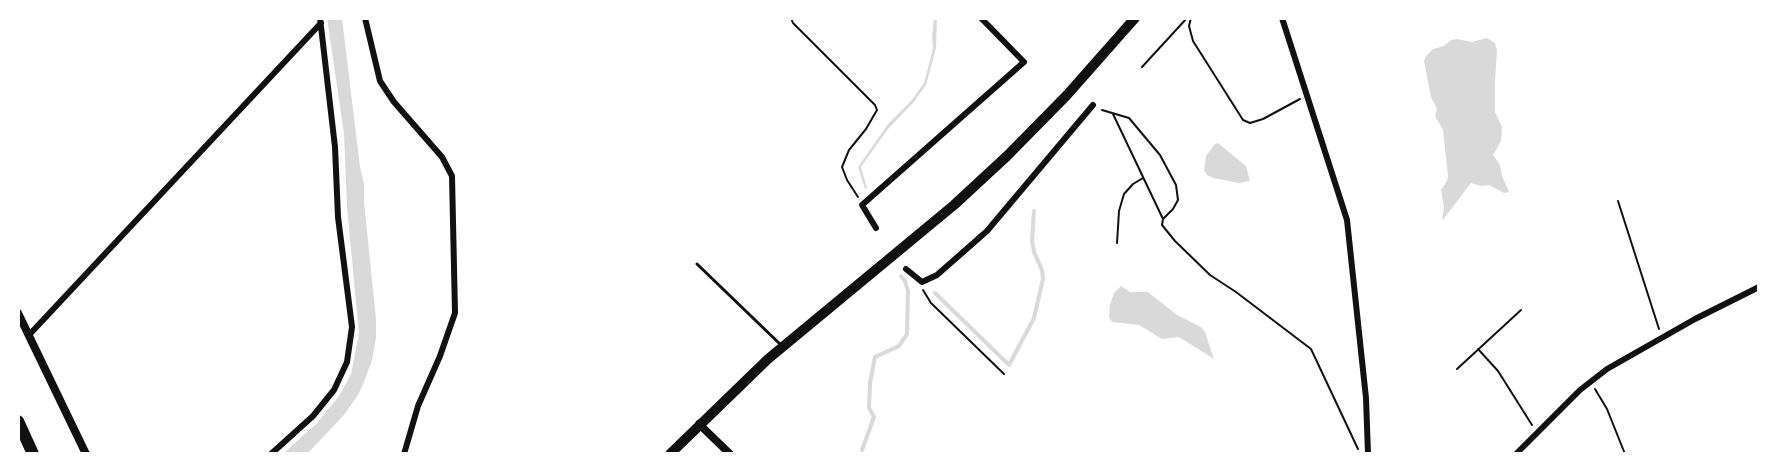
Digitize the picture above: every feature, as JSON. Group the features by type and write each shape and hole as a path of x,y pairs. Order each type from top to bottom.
{"highway":[{"path":"18,421 33,454"}],"main road":[{"path":"670,454 699,424 783,347 954,205 1007,156 1067,95 1136,18"}],"street":[{"path":"365,18 380,81 393,102 442,157 452,176 455,313 440,356 418,406 404,454"},
{"path":"876,228 862,205 1024,62 981,18"},
{"path":"1282,18 1347,220 1366,398 1368,454"},
{"path":"28,335 320,20"},
{"path":"271,454 314,416 334,390 347,362 352,327 338,217 335,147 320,20"},
{"path":"906,269 922,282 937,275 987,231 1093,105"},
{"path":"1516,454 1607,369 1662,337 1759,287"},
{"path":"18,313 86,454"},
{"path":"699,424 730,454"}],"lane":[{"path":"697,264 783,347"}],"path":[{"path":"791,18 793,23 875,105 877,110 866,129 849,150 842,167 862,205"},
{"path":"1190,18 1192,41 1243,120 1250,123 1263,119 1307,96"},
{"path":"1142,67 1190,18"},
{"path":"1093,105 1129,118 1160,155 1176,185 1178,200 1163,219"},
{"path":"1113,114 1163,219 1162,225 1189,256 1210,275 1311,349 1361,454"},
{"path":"1117,243 1119,211 1124,194 1144,177"},
{"path":"1618,201 1662,337"},
{"path":"922,282 923,293 931,303 1004,374"},
{"path":"1457,369 1521,310"},
{"path":"1478,349 1498,371 1538,432"},
{"path":"1590,383 1600,396 1625,454"}],"shaded area":[{"path":"327,18 342,18 364,184 376,338 372,360 364,382 344,415 307,454 283,454 317,423 339,396 351,374 359,334 347,207 344,134"},
{"path":"934,18 937,18 936,48 926,85 913,103 888,129 861,167 867,188 865,189 858,167 888,124 911,101 924,83 933,48"},
{"path":"1487,38 1495,43 1497,51 1495,112 1502,127 1501,141 1493,155 1500,165 1509,192 1504,193 1489,185 1481,186 1471,183 1442,221 1444,207 1441,190 1448,176 1443,130 1435,116 1437,109 1431,97 1424,61 1433,49 1444,46 1451,40 1472,42"},
{"path":"1218,143 1246,166 1250,181 1239,183 1207,175 1204,170 1206,156"},
{"path":"1121,286 1130,292 1148,292 1177,315 1201,327 1205,332 1214,359 1179,337 1162,339 1139,325 1112,322 1109,317 1110,305 1114,293"}],"waterway":[{"path":"935,293 1009,365 1034,318 1043,279 1032,240 1034,211"},
{"path":"862,450 874,417 869,408 870,383 875,357 899,346 907,334 908,291 901,276"}]}
